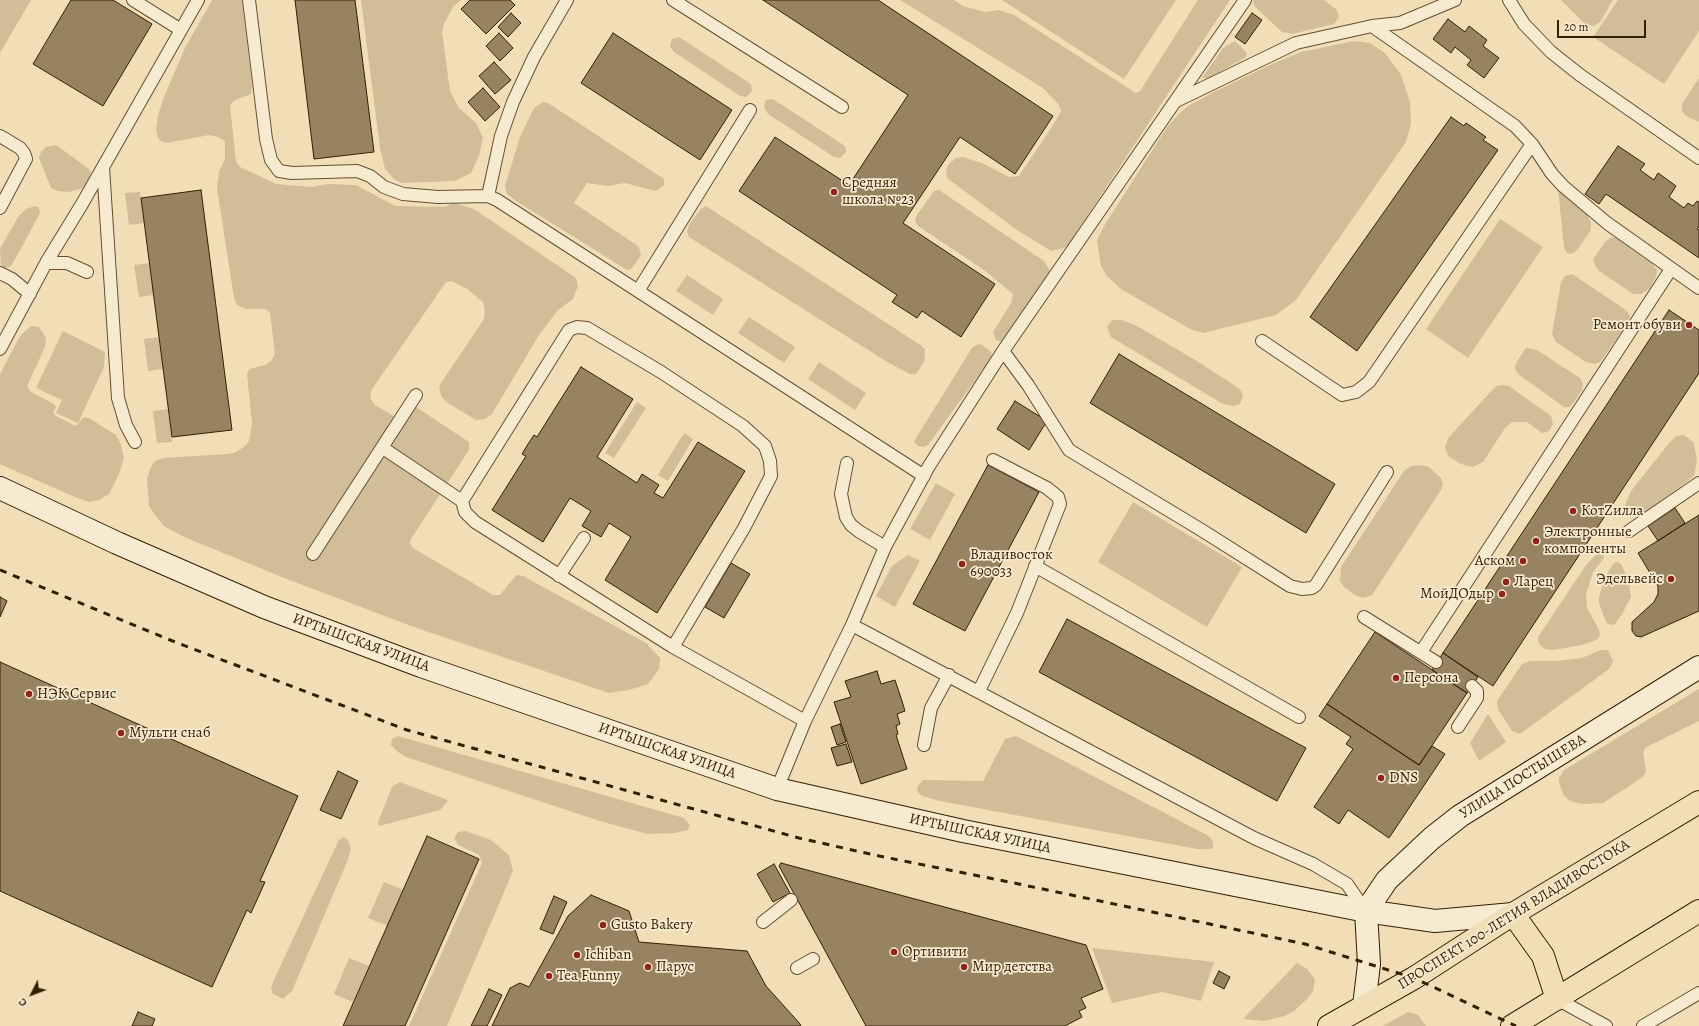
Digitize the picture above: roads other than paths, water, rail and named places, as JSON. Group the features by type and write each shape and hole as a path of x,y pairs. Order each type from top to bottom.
{"highway":[{"name":"ПРОСПЕКТ 100-ЛЕТИЯ ВЛАДИВОСТОКА","path":"1329,1026 1414,978 1513,914 1699,802"},
{"path":"1512,1026 1699,912"},
{"path":"1513,914 1543,956 1557,999"}],"main road":[{"name":"ИРТЫШСКАЯ УЛИЦА","path":"0,488 117,543 264,607 421,666 777,789 963,831 1366,911 1435,921 1513,914"},
{"name":"УЛИЦА ПОСТЫШЕВА","path":"1366,911 1387,880 1432,838 1460,816 1699,667"},
{"path":"1364,1006 1369,964 1366,911"}],"lane":[{"path":"132,0 181,30"},
{"path":"0,349 46,263 103,167 198,0"},
{"path":"249,0 266,139 271,160 279,171 292,173 357,171 370,176 384,187 403,194 438,197 488,196 497,200 924,476"},
{"path":"488,196 501,136 513,102 534,57 567,0"},
{"path":"673,0 842,108"},
{"path":"777,789 805,721 852,625 885,547 924,476 1003,351 1039,302 1245,0"},
{"path":"1174,102 1296,44 1372,26 1400,23 1455,0"},
{"path":"1509,0 1524,24 1551,52 1580,75 1699,158"},
{"path":"1372,26 1514,126 1532,144 1552,174 1563,186 1607,223 1699,288"},
{"path":"638,291 750,110"},
{"path":"0,136 20,148 26,159 0,208"},
{"path":"1262,341 1342,395 1356,392 1369,382 1532,144"},
{"path":"103,167 118,398 126,425 135,442"},
{"path":"46,263 67,263 87,272"},
{"path":"1421,652 1671,269"},
{"path":"0,273 12,279 30,294"},
{"path":"462,502 569,330 577,327 587,328 661,372 744,426 764,446 770,461 771,476 744,528 673,647"},
{"path":"1003,351 1028,385 1069,450 1203,531 1290,586 1302,589 1312,588 1316,585 1387,472"},
{"path":"313,554 416,395"},
{"path":"383,448 462,502 465,512 475,522 673,647 805,721"},
{"path":"979,691 1017,613 1060,504 1058,497 1041,485 993,460"},
{"path":"847,463 841,494 846,517 851,525 860,532 885,547"},
{"path":"1629,531 1699,484"},
{"path":"560,576 584,538"},
{"path":"1035,566 1300,718"},
{"path":"1364,617 1436,662"},
{"path":"852,625 949,675 1254,838 1313,864 1347,884 1366,911"},
{"path":"924,745 932,708 949,675"},
{"path":"1458,727 1477,698 1477,691 1472,686"},
{"path":"763,922 791,900"},
{"path":"797,968 813,960"},
{"path":"1643,1026 1699,993"},
{"path":"1557,999 1606,1026"}],"railway":[{"path":"0,570 175,642 407,730 799,838 879,856 1305,944 1414,978 1516,1026"}],"place":[{"name":"Средняя школа №23","path":"834,192"},
{"name":"Ремонт обуви","path":"1689,325"},
{"name":"КотZилла","path":"1573,511"},
{"name":"Электронные компоненты","path":"1536,541"},
{"name":"Аском","path":"1523,561"},
{"name":"Владивосток 690033","path":"962,564"},
{"name":"Эдельвейс","path":"1671,579"},
{"name":"Ларец","path":"1506,582"},
{"name":"МойДОдыр","path":"1502,594"},
{"name":"Персона","path":"1396,678"},
{"name":"НЭК Сервис","path":"29,694"},
{"name":"Мульти снаб","path":"121,733"},
{"name":"DNS","path":"1381,778"},
{"name":"Gusto Bakery","path":"603,925"},
{"name":"Ортивити","path":"894,952"},
{"name":"Ichiban","path":"577,955"},
{"name":"Парус","path":"648,967"},
{"name":"Мир детства","path":"964,967"},
{"name":"Tea Funny","path":"549,976"}]}
